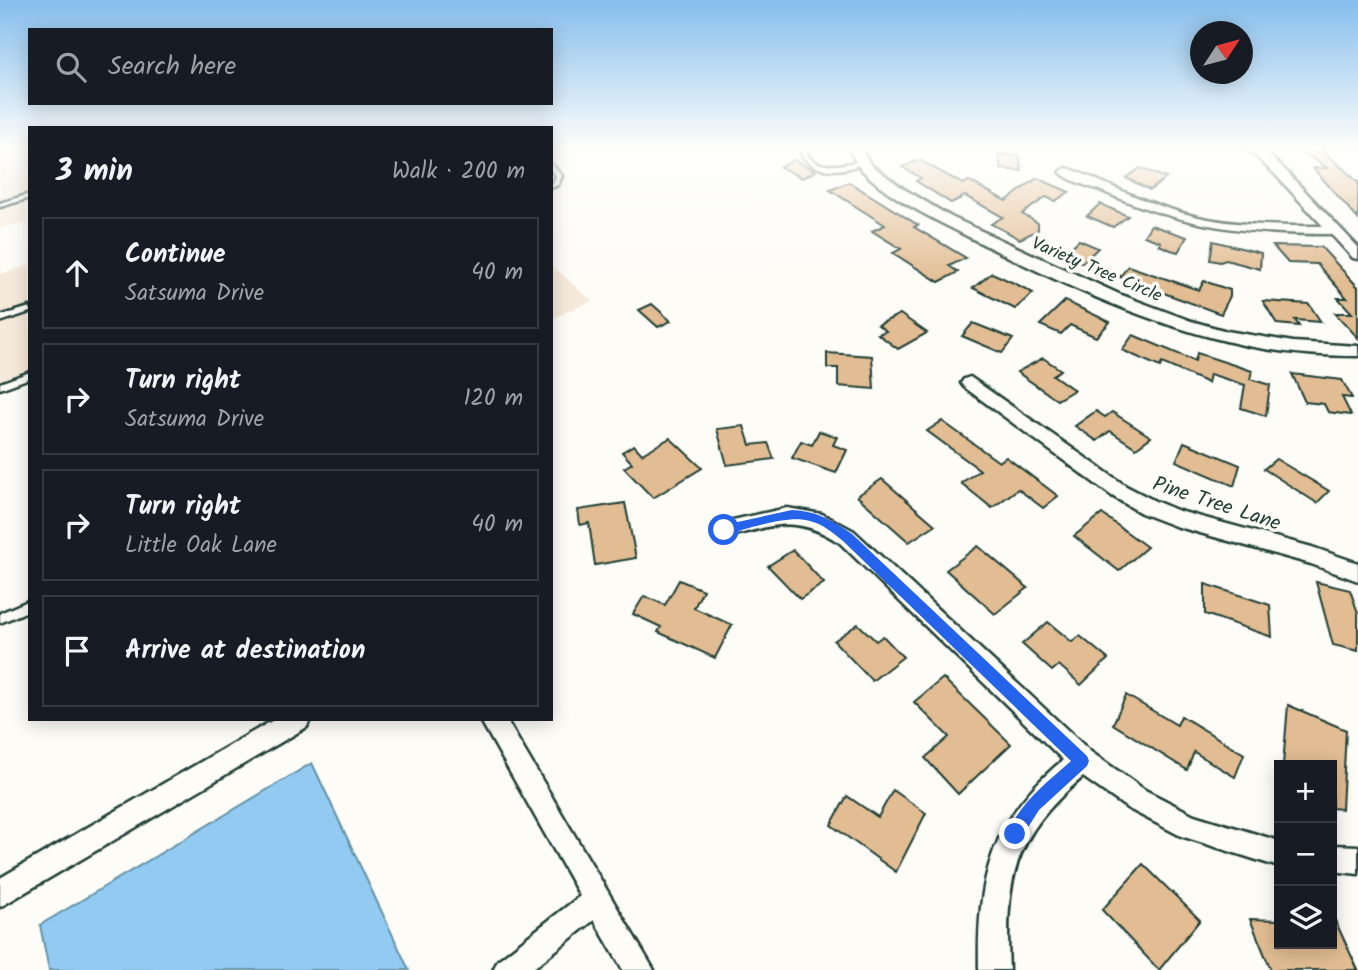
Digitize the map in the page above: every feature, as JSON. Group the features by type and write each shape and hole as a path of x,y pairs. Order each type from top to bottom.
{"street":[{"name":"Variety Tree Circle","path":"901,192 981,238 1148,313 1208,331 1270,345 1358,351"},
{"path":"1117,192 1169,213 1199,221 1265,230 1334,230"},
{"path":"1299,192 1358,255"},
{"name":"Pine Tree Lane","path":"970,383 1119,491 1148,507 1175,518 1312,556 1358,572"},
{"path":"724,530 792,515 810,516 828,524 847,537 1082,761 1136,799 1190,827 1274,852"},
{"path":"0,892 295,721"},
{"path":"493,721 639,970"},
{"path":"994,970 992,926 1001,873 1015,834 1034,804 1082,761"},
{"path":"1337,858 1358,860"},
{"path":"508,970 597,900"}],"lane":[{"path":"0,205 28,198"},
{"path":"0,319 28,310"},
{"path":"0,386 28,376"},
{"path":"0,618 28,606"}],"shaded area":[{"path":"0,192 28,192 28,204 24,205 27,221 0,229"},
{"path":"28,266 28,371 0,381 0,274"},
{"path":"553,267 592,301 553,318"}],"water":[{"path":"312,763 409,970 49,970 40,925"}],"building":[{"path":"834,192 865,192 918,225 914,227 966,258 949,266 958,272 939,282 893,253 901,249 872,231 885,225"},
{"path":"934,192 990,192 1006,201 1018,192 1069,192 1055,201 1046,197 1022,214 1038,223 1038,230 1020,239 991,224 1003,217 965,196 951,203"},
{"path":"1334,192 1358,192 1358,219"},
{"path":"1100,204 1128,216 1113,227 1087,216"},
{"path":"1151,225 1187,237 1178,252 1144,236"},
{"path":"1079,240 1098,248 1082,263 1063,255"},
{"path":"1213,241 1261,253 1260,269 1226,260 1210,260"},
{"path":"1273,246 1321,247 1358,287 1358,338 1335,313 1352,313 1338,298 1347,298 1317,264 1288,263"},
{"path":"1128,266 1199,290 1204,281 1230,290 1230,296 1221,314 1120,277"},
{"path":"992,273 1033,293 1015,309 973,288"},
{"path":"1065,301 1110,322 1096,337 1070,325 1061,334 1040,325"},
{"path":"1263,301 1309,304 1321,322 1295,320 1299,326 1277,324"},
{"path":"652,304 671,321 658,327 639,310"},
{"path":"900,314 927,333 898,349 878,334 886,331 878,325"},
{"path":"973,323 1013,339 1002,353 962,336"},
{"path":"1133,335 1195,361 1197,353 1252,371 1250,379 1270,385 1266,416 1241,408 1245,385 1210,374 1208,383 1162,363 1160,367 1122,350"},
{"path":"827,353 872,356 874,389 838,386 838,368 827,368"},
{"path":"1043,358 1061,370 1053,375 1074,390 1057,400 1017,372"},
{"path":"1292,374 1342,380 1352,398 1342,397 1351,415 1328,412 1324,404 1305,402"},
{"path":"1096,411 1105,417 1112,412 1151,437 1136,448 1110,431 1097,441 1075,426"},
{"path":"942,421 999,462 1006,457 1058,496 1043,508 1018,489 992,508 961,483 980,470 927,431"},
{"path":"744,426 750,445 768,443 774,459 727,465 717,429"},
{"path":"819,431 837,437 833,445 847,450 836,473 792,458 801,441 812,445"},
{"path":"670,438 702,468 653,498 624,468 632,463 622,452 634,445 642,454"},
{"path":"1184,442 1240,465 1234,486 1176,461"},
{"path":"1276,459 1329,491 1317,503 1264,469"},
{"path":"882,479 935,525 909,542 857,496"},
{"path":"625,503 636,558 595,565 589,523 580,525 578,510"},
{"path":"1102,514 1147,547 1119,571 1074,536"},
{"path":"978,546 1028,588 995,614 946,570"},
{"path":"793,550 824,583 800,599 768,566"},
{"path":"679,580 703,590 694,608 732,625 715,658 658,632 661,627 633,614 644,596 665,605"},
{"path":"1316,582 1350,590 1358,613 1358,651 1333,645"},
{"path":"1205,584 1270,605 1272,637 1205,614"},
{"path":"1048,622 1072,642 1080,636 1108,659 1081,685 1059,665 1052,671 1022,644"},
{"path":"858,624 876,641 883,636 903,657 872,681 834,641"},
{"path":"943,678 1011,744 958,794 925,758 949,737 914,702"},
{"path":"1126,695 1177,725 1181,716 1244,754 1235,777 1194,752 1187,770 1113,724"},
{"path":"1288,705 1346,730 1342,809 1337,808 1337,760 1283,760"},
{"path":"893,790 926,813 896,872 831,825 847,796 878,817"},
{"path":"1143,864 1200,920 1159,970 1102,910"},
{"path":"1250,919 1274,920 1274,949 1337,949 1337,925 1358,970 1271,970"}],"route":[{"path":"724,530 792,515 810,516 828,524 847,537 1082,761 1034,804 1015,834"}]}
